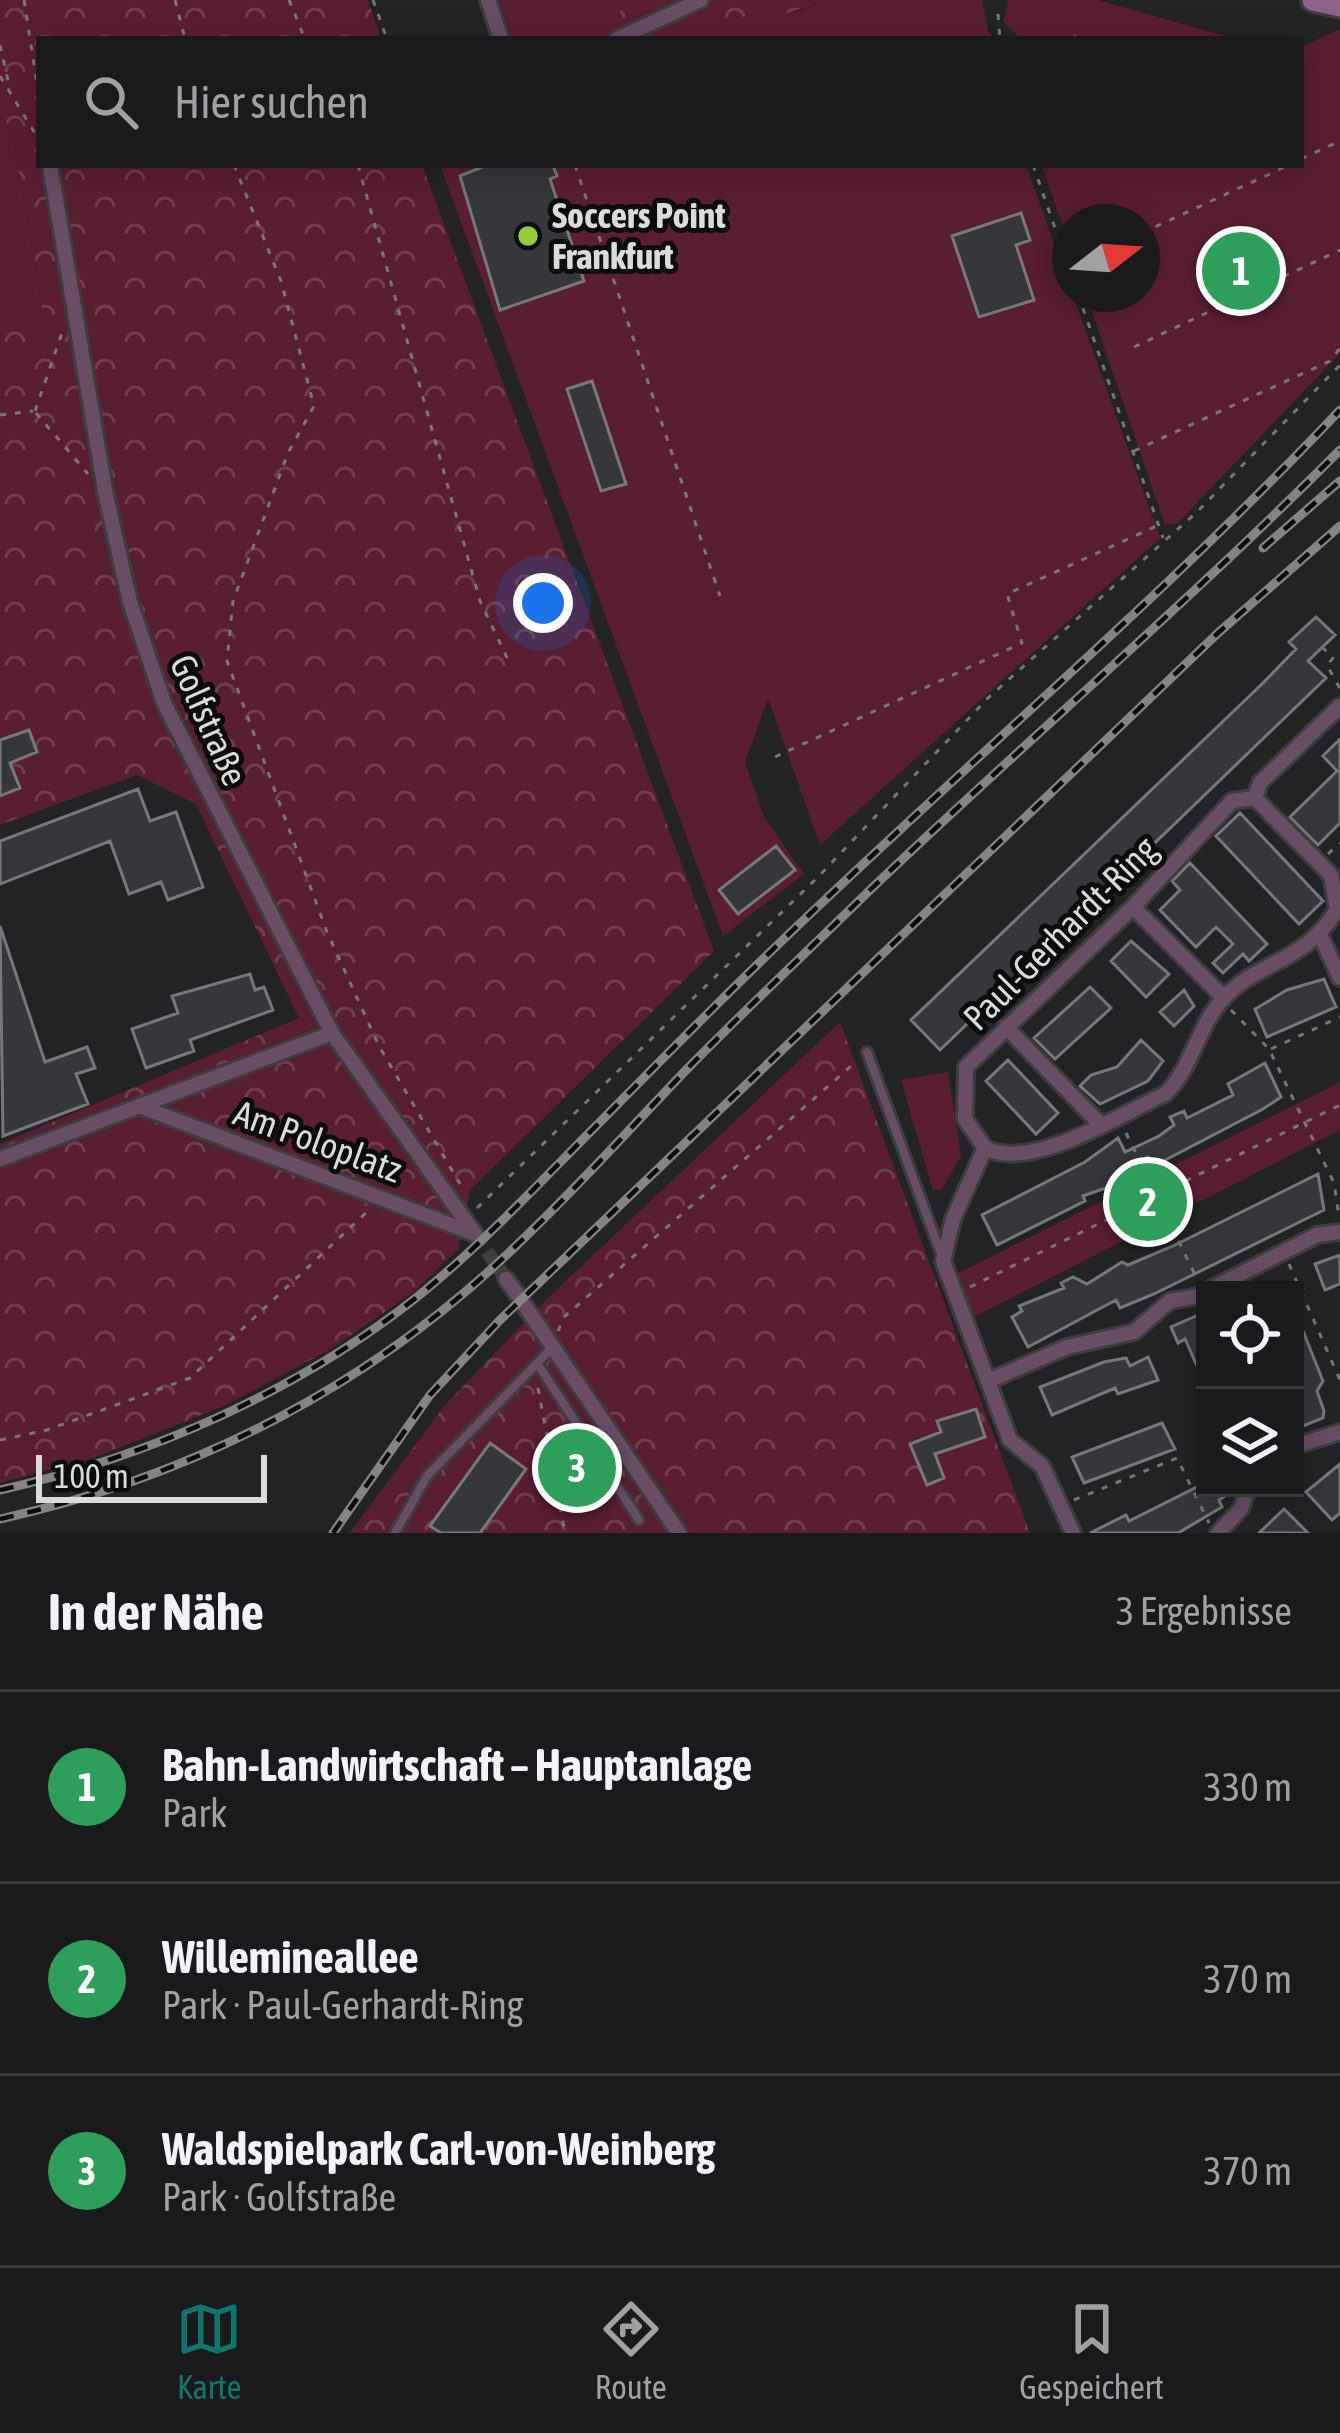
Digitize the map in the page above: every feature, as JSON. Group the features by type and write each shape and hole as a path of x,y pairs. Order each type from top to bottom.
{"main road":[{"path":"1313,0 1340,6"}],"street":[{"path":"488,0 500,36"},
{"path":"623,36 701,0"},
{"name":"Golfstraße","path":"50,168 106,496 130,602 164,703 332,1034 466,1212 475,1234"},
{"name":"Paul-Gerhardt-Ring","path":"986,1148 965,1119 966,1067 1133,907 1232,801 1255,798 1260,783 1340,706"},
{"path":"1073,1533 1042,1466 1010,1440 944,1261 953,1219 986,1148 1014,1154 1042,1151 1165,1094 1180,1079 1224,998 1321,937 1339,910 1330,875 1255,798"},
{"path":"1133,907 1224,998"},
{"path":"1321,937 1340,978"},
{"path":"1006,1027 1100,1124"},
{"name":"Am Poloplatz","path":"0,1159 332,1034"},
{"name":"Am Poloplatz","path":"139,1106 475,1234"},
{"path":"1228,1281 1284,1251 1340,1229"},
{"path":"506,1279 679,1533"},
{"path":"988,1381 1067,1347 1134,1332 1170,1301 1196,1295"},
{"path":"1304,1443 1340,1432"},
{"path":"1216,1533 1245,1497"}],"lane":[{"path":"867,1052 944,1261"},
{"path":"395,1533 428,1476 552,1348"},
{"path":"537,1363 639,1520"}],"path":[{"path":"23,0 36,79"},
{"path":"175,0 184,36"},
{"path":"290,0 304,36"},
{"path":"373,0 387,36"},
{"path":"998,14 1000,36"},
{"path":"1077,36 1084,32"},
{"path":"0,45 10,90"},
{"path":"0,76 36,135"},
{"path":"1304,158 1340,141"},
{"path":"236,168 281,281 314,406 288,452 233,601 226,661 327,932 379,1046 460,1182 466,1212"},
{"path":"359,168 480,601 511,666"},
{"path":"576,168 720,596"},
{"path":"1034,168 1052,219"},
{"path":"1160,225 1283,168"},
{"path":"1134,347 1340,250"},
{"path":"35,411 73,303"},
{"path":"1084,312 1164,540"},
{"path":"1134,451 1330,361 1340,348"},
{"path":"466,1212 818,878 989,697 1164,540 1340,365"},
{"path":"0,415 35,411"},
{"path":"35,411 106,496"},
{"path":"775,757 1022,643 1006,594 1159,525"},
{"path":"1322,647 1333,658 1328,665 1340,689"},
{"path":"1224,998 1269,1049 1334,1183 1340,1229"},
{"path":"1269,1049 1340,1016"},
{"path":"552,1348 564,1317 867,1052"},
{"path":"956,1294 1158,1199 1340,1105"},
{"path":"1117,1115 1200,1281"},
{"path":"0,1440 47,1430 190,1378 376,1208"},
{"path":"1284,1251 1340,1380"},
{"path":"537,1363 565,1533"},
{"path":"1062,1505 1178,1458 1216,1533"}],"green space":[{"path":"0,0 368,0 380,36 36,36 36,168 423,168 714,951 470,1190 458,1249 415,1291 331,1349 224,1406 96,1457 0,1483 0,1144 299,1018 196,804 137,775 0,825 0,332 43,316 12,131 0,114"},
{"path":"499,0 789,0 795,12 829,0 982,0 992,36 511,36"},
{"path":"642,0 680,0 643,21 649,36 594,36 593,25"},
{"path":"730,0 829,0 765,20 755,13 684,36 651,36"},
{"path":"1009,0 1097,0 1225,36 1018,36 1003,21"},
{"path":"1340,29 1340,353 1177,524 1165,525 1092,312 1160,312 1160,204 1055,204 1043,168 1304,168 1304,46"},
{"path":"0,114 12,131 43,317 0,332"},
{"path":"441,168 1027,168 1052,237 1052,312 1079,312 1160,538 820,845 768,698 745,762 764,817 804,874 723,936"},
{"path":"840,1022 1030,1533 350,1533 444,1406 549,1297"},
{"path":"948,1072 961,1156 942,1189 933,1191 901,1080"},
{"path":"1340,1082 1340,1130 970,1319 954,1275"}],"building":[{"path":"480,168 554,168 557,176 550,179 584,281 500,310 460,176"},
{"path":"1021,213 1030,240 1016,245 1034,300 979,317 952,236"},
{"path":"592,381 626,484 601,491 567,389"},
{"path":"1316,617 1335,635 1308,661 1326,678 940,1050 911,1020 1262,684 1296,649 1289,642"},
{"path":"29,730 37,752 10,763 20,788 0,796 0,740"},
{"path":"1340,739 1340,823 1318,845 1290,817 1337,771 1323,756"},
{"path":"138,789 150,821 176,812 203,887 168,900 161,882 129,894 110,841 0,884 0,841"},
{"path":"1240,813 1323,901 1299,924 1216,836"},
{"path":"776,846 795,870 738,914 719,890"},
{"path":"1190,863 1267,944 1249,961 1243,954 1223,973 1213,963 1233,944 1216,927 1196,947 1160,910 1180,890 1172,881"},
{"path":"0,926 45,1062 87,1047 95,1068 76,1074 88,1104 3,1136"},
{"path":"1131,941 1169,974 1146,997 1111,961"},
{"path":"250,974 255,990 264,987 273,1010 190,1040 194,1051 146,1068 132,1029 178,1013 172,996"},
{"path":"1324,979 1336,1007 1267,1037 1255,1009 1287,990"},
{"path":"1090,987 1111,1008 1055,1059 1034,1038"},
{"path":"1184,990 1194,1006 1174,1026 1160,1012"},
{"path":"1141,1040 1163,1061 1148,1081 1100,1104 1080,1086 1091,1075 1117,1067"},
{"path":"1008,1060 1058,1113 1036,1134 986,1081"},
{"path":"1265,1063 1281,1097 1152,1167 1148,1157 1118,1171 1123,1182 1083,1196 1085,1201 997,1245 982,1215 1085,1162 1118,1138 1125,1152 1159,1136 1174,1125 1170,1117 1184,1111 1187,1118 1233,1095 1228,1084"},
{"path":"1318,1174 1324,1210 1154,1294 1120,1308 1116,1300 1028,1347 1012,1317 1022,1311 1019,1306 1064,1288 1061,1283 1073,1277 1087,1284 1122,1262 1128,1265 1173,1246"},
{"path":"1340,1255 1340,1284 1325,1290 1315,1264"},
{"path":"1196,1316 1196,1364 1185,1339 1178,1343 1171,1327"},
{"path":"1304,1334 1323,1381 1317,1391 1323,1418 1304,1426"},
{"path":"1148,1357 1158,1380 1118,1394 1115,1388 1052,1415 1040,1387 1104,1362 1126,1358 1130,1366"},
{"path":"976,1409 985,1437 935,1454 944,1478 927,1485 910,1444 941,1432 937,1421"},
{"path":"1162,1423 1175,1449 1084,1483 1072,1457"},
{"path":"490,1443 526,1469 480,1533 441,1533 430,1526"},
{"path":"1340,1464 1340,1513 1332,1520 1306,1492"},
{"path":"1196,1488 1196,1497 1224,1497 1219,1500 1222,1507 1178,1533 1090,1533 1126,1515 1129,1521"},
{"path":"1284,1509 1308,1533 1259,1533"}],"tunnel":[{"path":"475,1234 506,1279"}],"railway":[{"path":"0,1490 111,1459 219,1417 322,1363 417,1297 511,1212 798,925 1216,536 1340,410"},
{"path":"0,1519 73,1501 213,1450 344,1380 464,1293 542,1221 690,1066 871,889 1340,450"},
{"path":"1263,548 1340,481"},
{"path":"333,1533 430,1395 500,1320 1218,633 1340,526"}],"place":[{"name":"Soccers Point Frankfurt","path":"528,236"},
{"name":"Bahn-Landwirtschaft – Hauptanlage","path":"1241,271"},
{"name":"Willemineallee","path":"1148,1202"},
{"name":"Waldspielpark Carl-von-Weinberg","path":"577,1468"}]}
